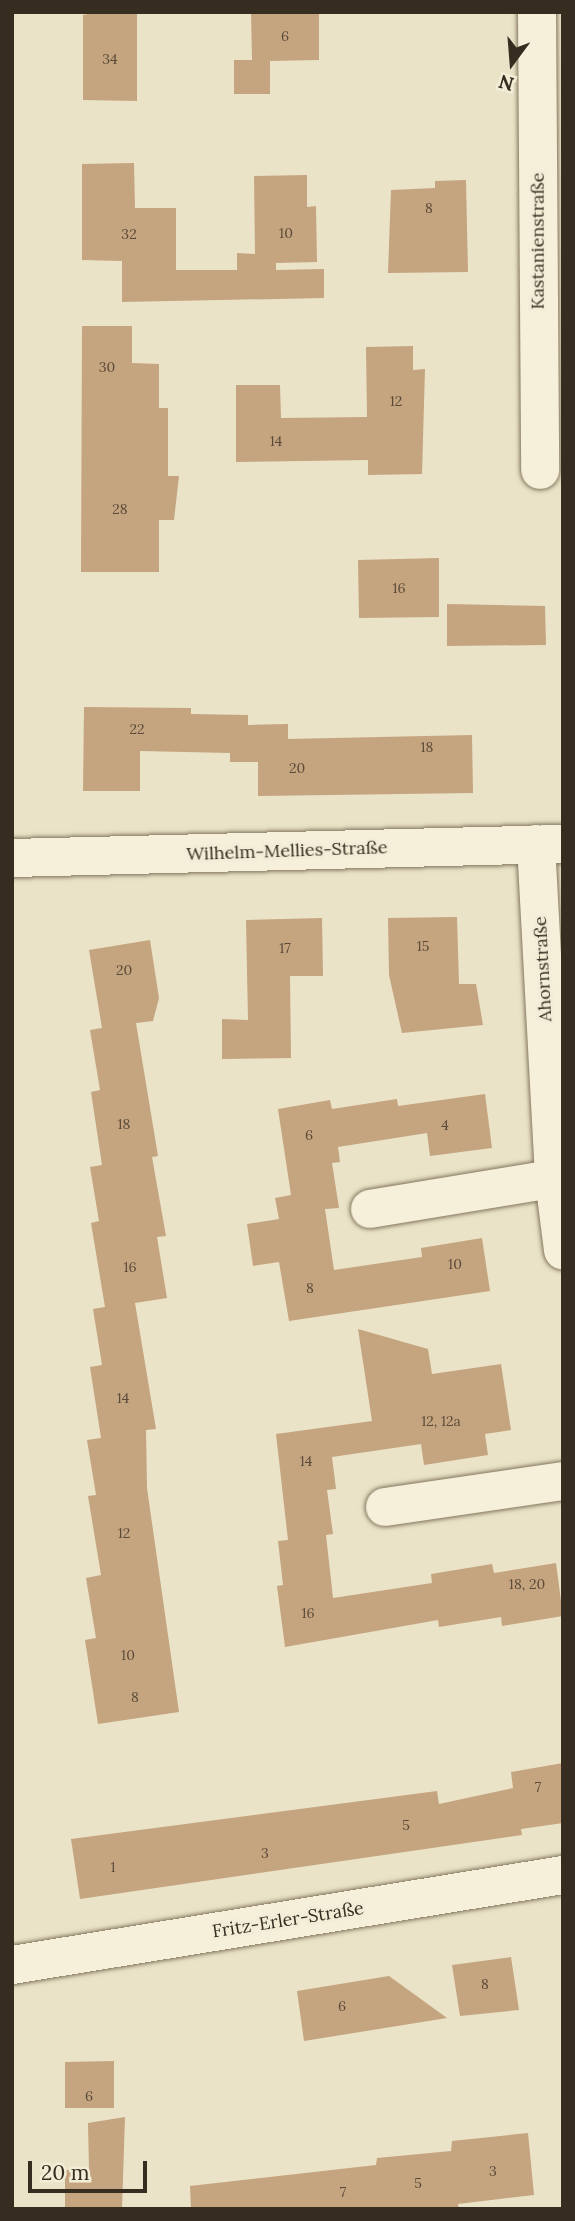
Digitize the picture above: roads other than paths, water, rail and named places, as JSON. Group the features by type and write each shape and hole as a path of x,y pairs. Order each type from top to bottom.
{"street":[{"name":"Kastanienstraße","path":"537,12 540,470"},
{"name":"Wilhelm-Mellies-Straße","path":"12,858 549,844"},
{"name":"Ahornstraße","path":"549,844 558,1178 563,1250"},
{"path":"370,1209 558,1178"},
{"path":"385,1507 563,1481"},
{"name":"Fritz-Erler-Straße","path":"12,1965 563,1875"}]}
